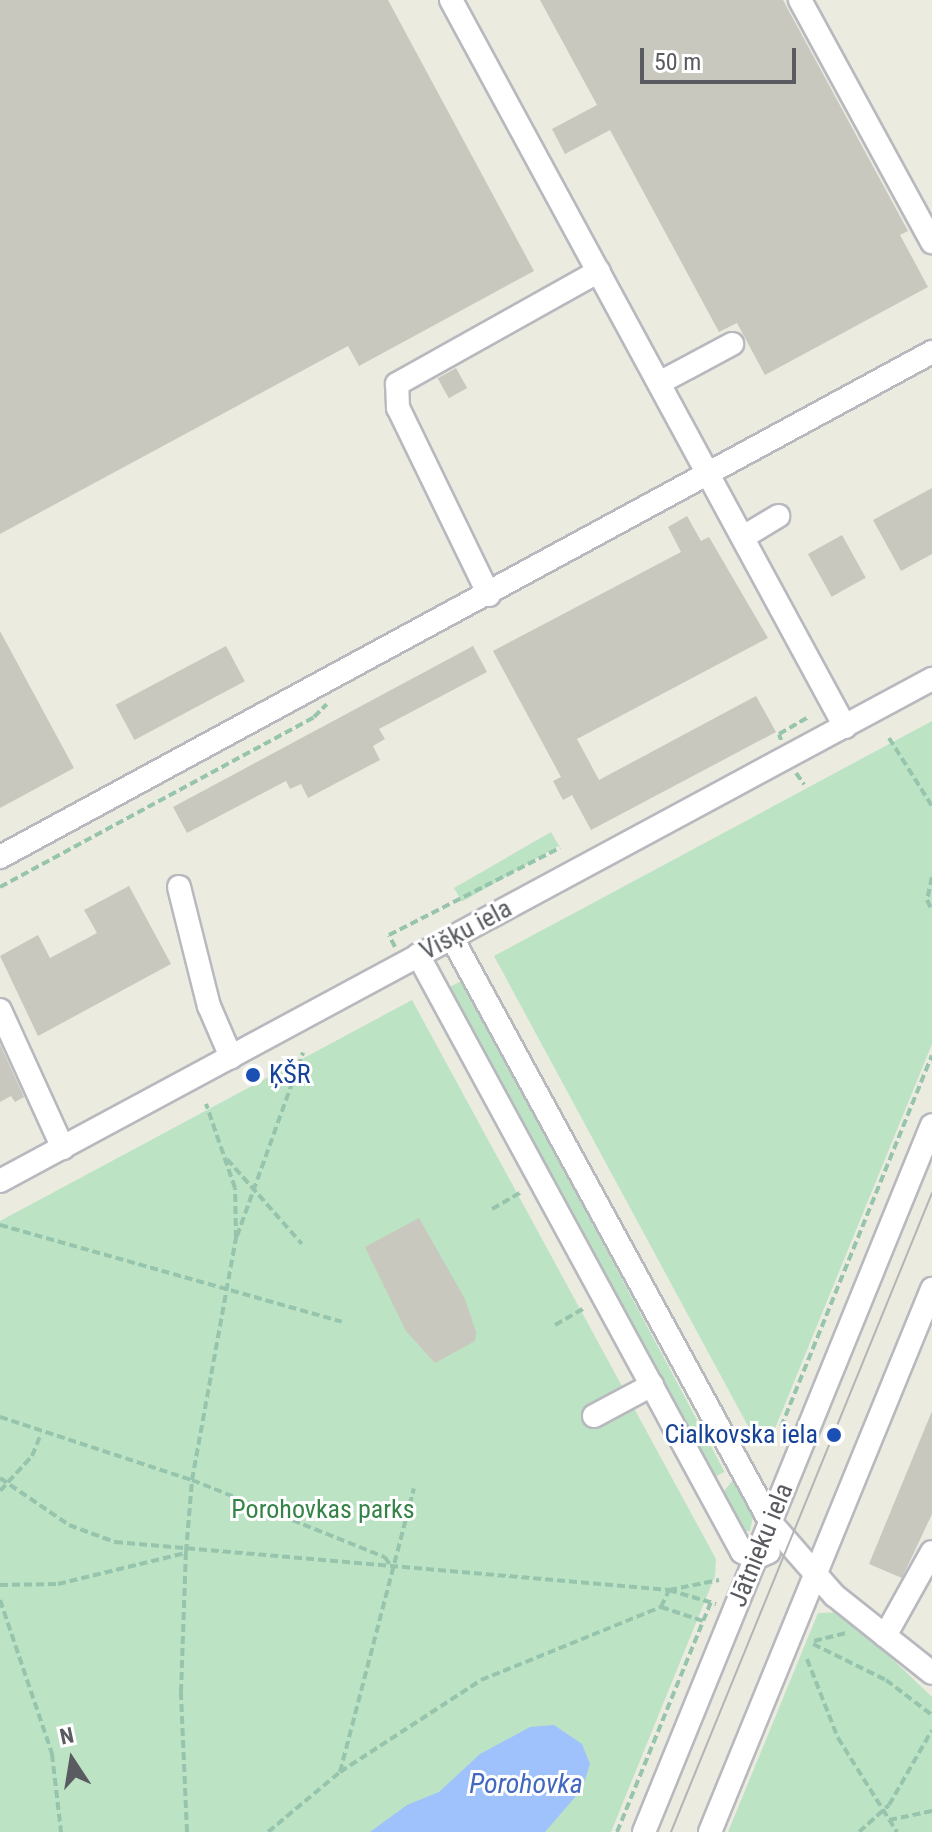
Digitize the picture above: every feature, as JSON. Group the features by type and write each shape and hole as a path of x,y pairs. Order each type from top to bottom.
{"street":[{"path":"451,0 745,536 845,727"},
{"path":"800,0 928,227"},
{"path":"489,595 398,408 397,384 599,271"},
{"path":"659,383 732,344"},
{"path":"0,857 710,476 932,352"},
{"path":"745,536 778,516"},
{"name":"Višķu iela","path":"0,1181 932,679"},
{"path":"179,887 209,1006 231,1057"},
{"path":"452,938 771,1523 816,1575 932,1673"},
{"path":"418,955 742,1552 755,1558 788,1545"},
{"path":"0,1010 63,1148"},
{"name":"Jātnieku iela","path":"644,1832 932,1125"},
{"path":"710,1832 928,1312 932,1289"},
{"path":"594,1416 652,1385"},
{"path":"885,1636 932,1553"}],"path":[{"path":"889,738 932,806"},
{"path":"0,887 264,745"},
{"path":"389,935 560,848"},
{"path":"932,877 927,900 932,910"},
{"path":"236,1238 303,1053"},
{"path":"781,1427 932,1055"},
{"path":"187,1832 181,1682 186,1552 192,1480 230,1289 236,1238 235,1188 206,1104"},
{"path":"226,1157 302,1244"},
{"path":"492,1209 521,1192"},
{"path":"0,1225 342,1322"},
{"path":"555,1325 584,1308"},
{"path":"0,1417 41,1434 192,1480 385,1557 392,1568"},
{"path":"0,1491 32,1456 41,1434"},
{"path":"0,1478 69,1525 152,1548 669,1590 711,1602 617,1832"},
{"path":"340,1772 414,1488"},
{"path":"0,1585 58,1584 186,1552"},
{"path":"669,1590 719,1580"},
{"path":"661,1607 669,1590"},
{"path":"0,1600 52,1754 61,1832"},
{"path":"268,1832 340,1772 481,1680 661,1607 703,1621"},
{"path":"860,1629 814,1643 886,1680 932,1715"},
{"path":"807,1659 838,1738 897,1832"},
{"path":"859,1832 884,1812 932,1730"},
{"path":"889,1820 932,1811"}],"green space":[{"path":"932,721 932,1044 776,1426 771,1436 755,1439 494,956"},
{"path":"551,832 559,846 462,902 454,888"},
{"path":"463,980 724,1472 709,1480 447,988"},
{"name":"Porohovkas parks","path":"412,1000 716,1559 715,1576 611,1832 0,1832 0,1221"},
{"path":"733,1480 753,1517 750,1531 742,1531 720,1496"},
{"path":"843,1612 932,1697 932,1832 728,1832 818,1613"}],"water":[{"name":"Porohovka","path":"554,1725 582,1744 590,1764 582,1789 545,1832 370,1832 407,1805 439,1792 480,1754 530,1727"}],"building":[{"path":"0,0 388,0 534,271 359,366 348,346 0,534"},
{"path":"540,0 783,0 908,231 900,235 928,287 765,375 737,323 719,332 610,130 565,154 552,129 597,105"},
{"path":"456,368 467,388 449,398 438,378"},
{"path":"932,488 932,554 901,571 873,520"},
{"path":"687,516 701,541 709,537 768,638 577,739 599,780 756,696 776,732 591,830 572,795 563,800 553,781 561,777 493,651 681,552 668,527"},
{"path":"842,535 866,578 832,597 808,554"},
{"path":"0,631 74,768 0,808"},
{"path":"226,646 245,681 134,740 116,705"},
{"path":"473,646 487,672 379,729 385,739 373,746 380,760 308,798 301,784 290,789 286,781 187,833 173,807"},
{"path":"129,886 171,964 38,1036 0,956 38,935 50,958 97,933 84,910"},
{"path":"0,1044 24,1097 15,1102 11,1096 0,1102"},
{"path":"419,1218 465,1299 476,1332 475,1341 435,1363 406,1331 365,1247"},
{"path":"932,1411 932,1514 902,1578 869,1564"}],"tram line":[{"path":"671,1832 932,1193"}],"place":[{"name":"ĶŠR","path":"253,1075"},
{"name":"Cialkovska iela","path":"834,1435"}]}
